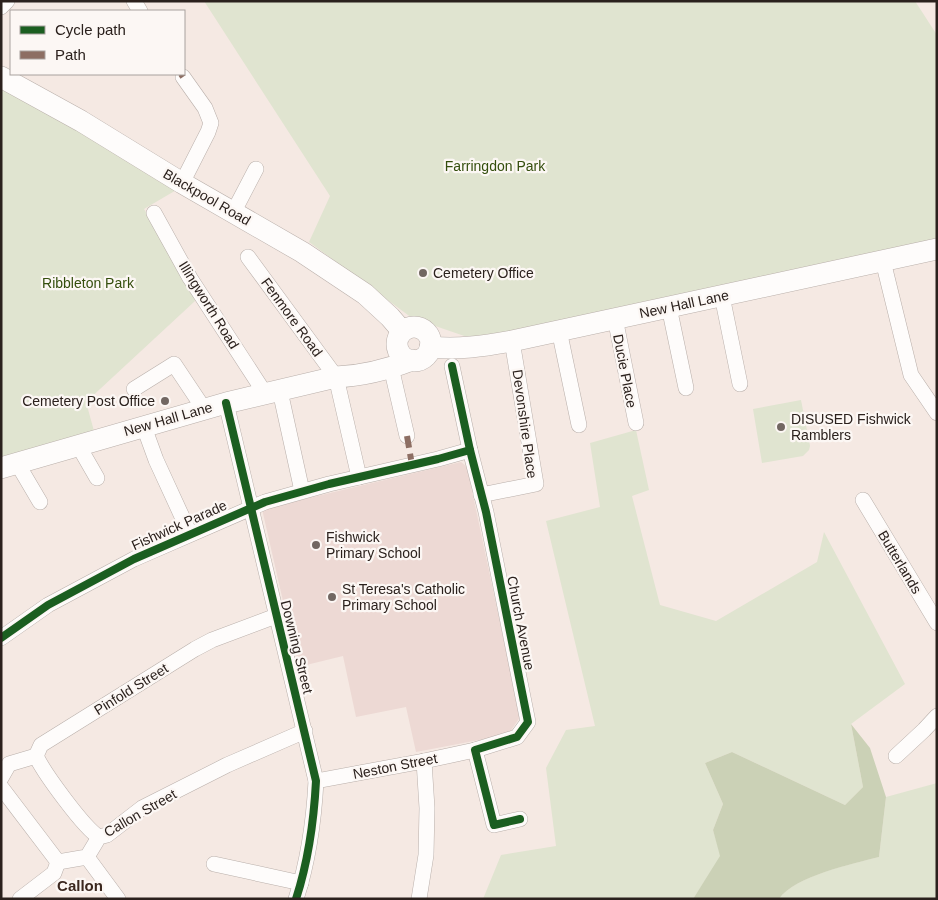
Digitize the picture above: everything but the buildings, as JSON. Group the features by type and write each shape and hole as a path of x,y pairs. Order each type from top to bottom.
{"highway":[{"name":"Blackpool Road","path":"1,77 80,120 182,184 302,252 364,294 390,317 400,351"},
{"name":"New Hall Lane","path":"9,466 226,403 336,377 400,351 424,357 430,346 448,348 476,347 512,341 937,250"},
{"path":"400,351 413,327 422,329 429,336 430,346"}],"street":[{"path":"1,7 7,1"},
{"path":"182,184 211,124 205,108 183,77"},
{"path":"233,213 256,169"},
{"name":"Illingworth Road","path":"154,213 190,278 273,393"},
{"name":"Fenmore Road","path":"248,257 336,377"},
{"path":"883,261 911,375 937,413"},
{"path":"722,296 740,384"},
{"path":"669,307 686,388"},
{"name":"Ducie Place","path":"615,318 636,423"},
{"path":"559,330 579,425"},
{"name":"Devonshire Place","path":"482,495 536,484 512,341"},
{"path":"400,351 407,436"},
{"path":"134,389 174,364 204,410"},
{"name":"Church Avenue","path":"452,366 482,495 528,722 517,737 475,750"},
{"path":"336,377 358,477"},
{"path":"273,393 302,491"},
{"name":"Downing Street","path":"226,403 316,781 315,803 301,883 296,899"},
{"path":"144,427 156,460 190,534"},
{"path":"78,445 98,478"},
{"name":"Fishwick Parade","path":"1,638 57,601 134,559 251,507 302,491 470,450"},
{"path":"9,466 40,502"},
{"name":"Butterlands","path":"863,500 937,623"},
{"name":"Pinfold Street","path":"36,756 41,745 195,649 212,640 276,616"},
{"path":"896,756 937,716"},
{"name":"Callon Street","path":"87,857 99,837 107,835 142,808 227,765 305,731"},
{"path":"475,750 494,825 520,819"},
{"name":"Neston Street","path":"316,781 475,750"},
{"path":"1,778 5,759 36,756 81,820 99,837"},
{"path":"419,899 426,855 427,808 424,761"},
{"path":"1,787 58,862"},
{"path":"58,862 87,857 118,899"},
{"path":"20,899 54,873 58,862"},
{"path":"214,864 301,883"}],"shaded area":[{"path":"461,462 467,467 520,717 510,732 500,736 416,752 406,707 356,717 343,656 298,667 262,509"}],"green space":[{"name":"Farringdon Park","path":"204,1 915,1 937,35 937,241 473,339 412,318 309,242 330,196"},
{"name":"Ribbleton Park","path":"1,85 178,189 144,209 189,283 195,301 86,402 94,431 1,460"},
{"name":"DISUSED Fishwick Ramblers","path":"801,400 810,446 809,450 803,456 762,463 753,409"},
{"path":"636,430 649,490 632,496 660,605 716,621 817,562 824,532 905,684 851,724 863,787 845,805 732,752 705,763 723,804 713,830 721,856 693,899 483,899 501,855 556,846 546,768 566,730 595,726 546,521 600,507 590,443"},
{"path":"851,724 870,748 886,797 879,857 810,877 787,891 779,899 693,899 720,856 713,830 723,804 705,763 732,752 845,805 863,787"},
{"path":"937,783 937,899 779,899 786,891 810,877 839,867 879,857 886,797"}],"marked path":[{"path":"407,436 412,465"}],"cycle path":[{"path":"452,366 470,450 486,512 528,722 517,737 475,750 494,825 520,819"},
{"path":"226,403 316,781 310,840 296,899"},
{"path":"1,638 48,605 134,559 265,502 329,484 470,450"}],"place":[{"name":"Cemetery Office","path":"423,273"},
{"name":"Cemetery Post Office","path":"165,401"},
{"name":"DISUSED Fishwick Ramblers","path":"781,427"},
{"name":"Fishwick Primary School","path":"316,545"},
{"name":"St Teresa's Catholic Primary School","path":"332,597"}],"district":[{"name":"Callon","path":"80,885"}]}
